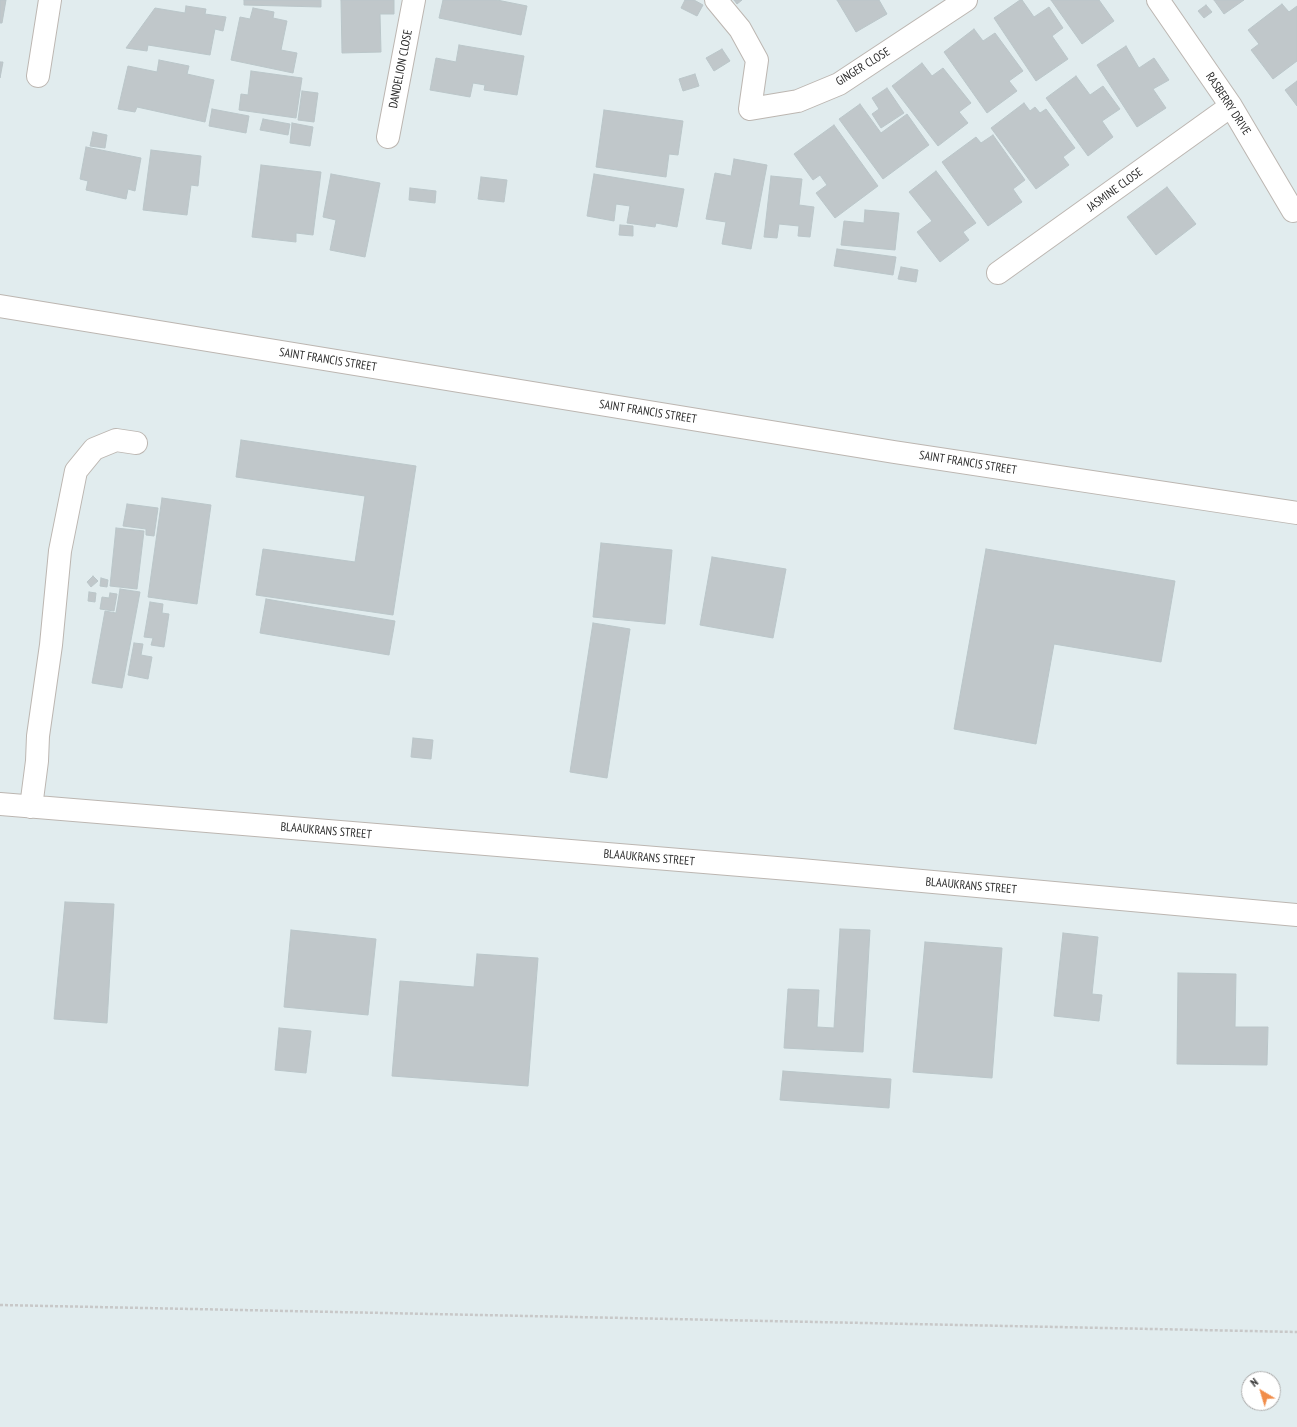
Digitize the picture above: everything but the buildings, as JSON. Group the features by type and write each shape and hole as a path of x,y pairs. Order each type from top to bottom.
{"street":[{"path":"38,76 50,0"},
{"name":"DANDELION CLOSE","path":"388,137 414,0"},
{"name":"GINGER CLOSE","path":"716,0 740,29 757,60 750,109 798,101 839,84 966,0"},
{"name":"RASBERRY DRIVE","path":"1158,0 1231,106 1293,211"},
{"name":"JASMINE CLOSE","path":"998,274 1231,106"},
{"name":"SAINT FRANCIS STREET","path":"0,306 886,450 1297,513"},
{"path":"31,807 37,761 38,736 51,645 60,551 76,471 94,448 116,440 136,443"},
{"name":"BLAAUKRANS STREET","path":"0,804 793,870 1297,915"}],"path":[{"path":"0,1305 1297,1332"}]}
